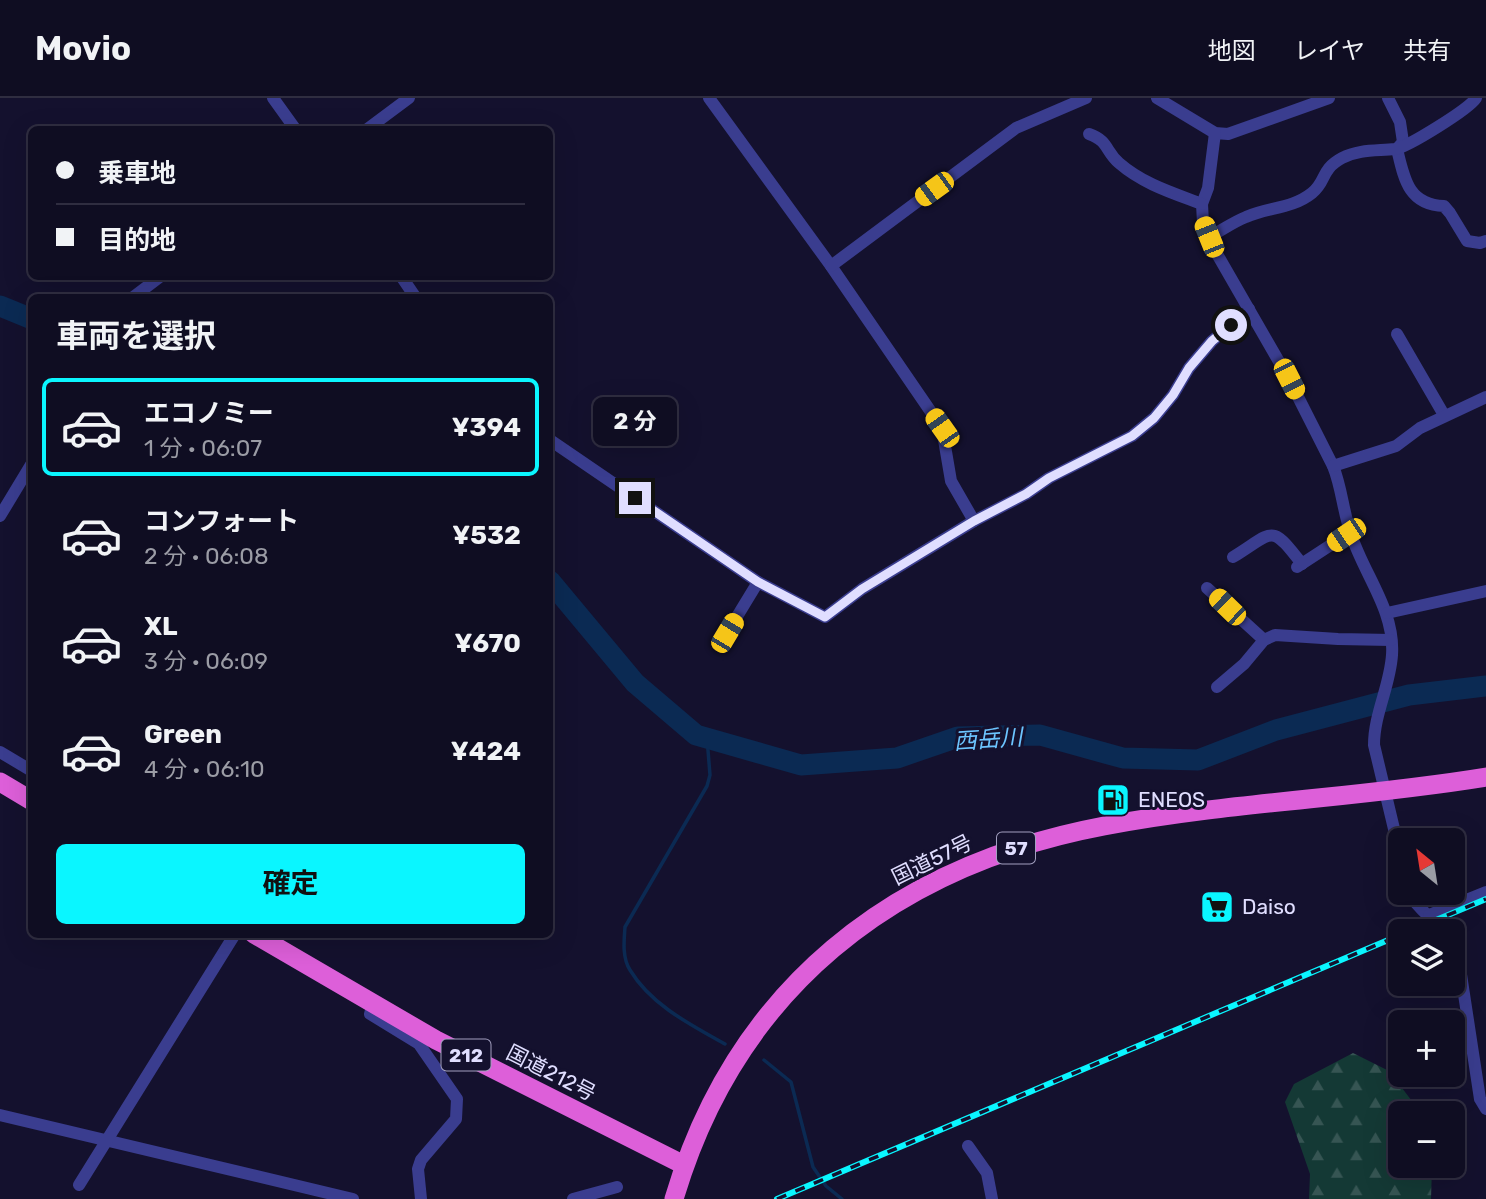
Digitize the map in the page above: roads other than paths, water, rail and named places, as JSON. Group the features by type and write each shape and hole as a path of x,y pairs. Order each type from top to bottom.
{"highway":[{"name":"国道57号","path":"674,1199 701,1123 723,1082 778,1003 835,945 878,913 932,882 1021,846 1101,826 1235,806 1386,791 1486,777"},
{"path":"0,782 28,798"},
{"name":"国道212号","path":"261,938 436,1040 684,1165"}],"street":[{"path":"273,98 293,126"},
{"path":"371,126 409,98"},
{"path":"709,98 831,266 942,428 950,481 974,521"},
{"path":"831,266 1016,128 1086,98"},
{"path":"1157,98 1215,133 1228,134 1329,98"},
{"path":"1388,98 1400,122 1403,142 1397,149"},
{"path":"1209,237 1249,215 1282,208 1313,193 1322,182 1325,170 1345,156 1362,151 1397,149 1465,110 1476,98"},
{"path":"1215,133 1208,188 1202,204 1203,223 1229,278 1289,379 1333,466 1351,535 1387,613 1392,653 1389,678 1374,731 1374,745 1394,828"},
{"path":"1089,134 1102,138 1116,161 1144,181 1202,204"},
{"path":"1397,149 1412,193 1430,206 1444,206 1466,241 1486,241"},
{"path":"137,294 157,280"},
{"path":"553,442 758,582 825,617 862,589 974,521 1026,494 1049,478 1132,436 1154,418 1173,395 1189,368 1212,341 1249,309"},
{"path":"1397,334 1444,415"},
{"path":"1333,466 1395,446 1444,415 1457,412 1486,397"},
{"path":"0,516 28,470"},
{"path":"1233,557 1274,534 1281,537 1300,566 1346,535 1351,535"},
{"path":"727,633 758,582"},
{"path":"1207,588 1264,640"},
{"path":"1387,613 1486,591"},
{"path":"1217,687 1244,664 1264,640 1275,635 1391,640"},
{"path":"0,752 28,769"},
{"path":"1429,915 1486,892"},
{"path":"1414,905 1432,919"},
{"path":"79,1185 233,938"},
{"path":"1464,996 1480,1099 1486,1109"},
{"path":"373,1003 370,1014 419,1044 457,1099 456,1119 421,1160 418,1169 421,1199"},
{"path":"0,1115 353,1199"},
{"path":"968,1146 987,1173 992,1199"},
{"path":"573,1199 617,1187"}],"waterway":[{"name":"西岳川","path":"0,306 28,317"},
{"name":"西岳川","path":"553,585 635,683 696,735 801,765 897,758 958,737 1040,735 1123,758 1198,760 1276,730 1409,695 1486,686"},
{"path":"707,738 710,775 707,786 625,927 624,949 630,970 649,994 673,1013 725,1044"},
{"path":"764,1060 791,1082 813,1167 826,1186 842,1199"}],"railway":[{"path":"1438,919 1486,899"},
{"path":"777,1199 1388,940"}],"place":[{"name":"ENEOS","path":"1113,800"},
{"name":"Daiso","path":"1217,907"}]}
